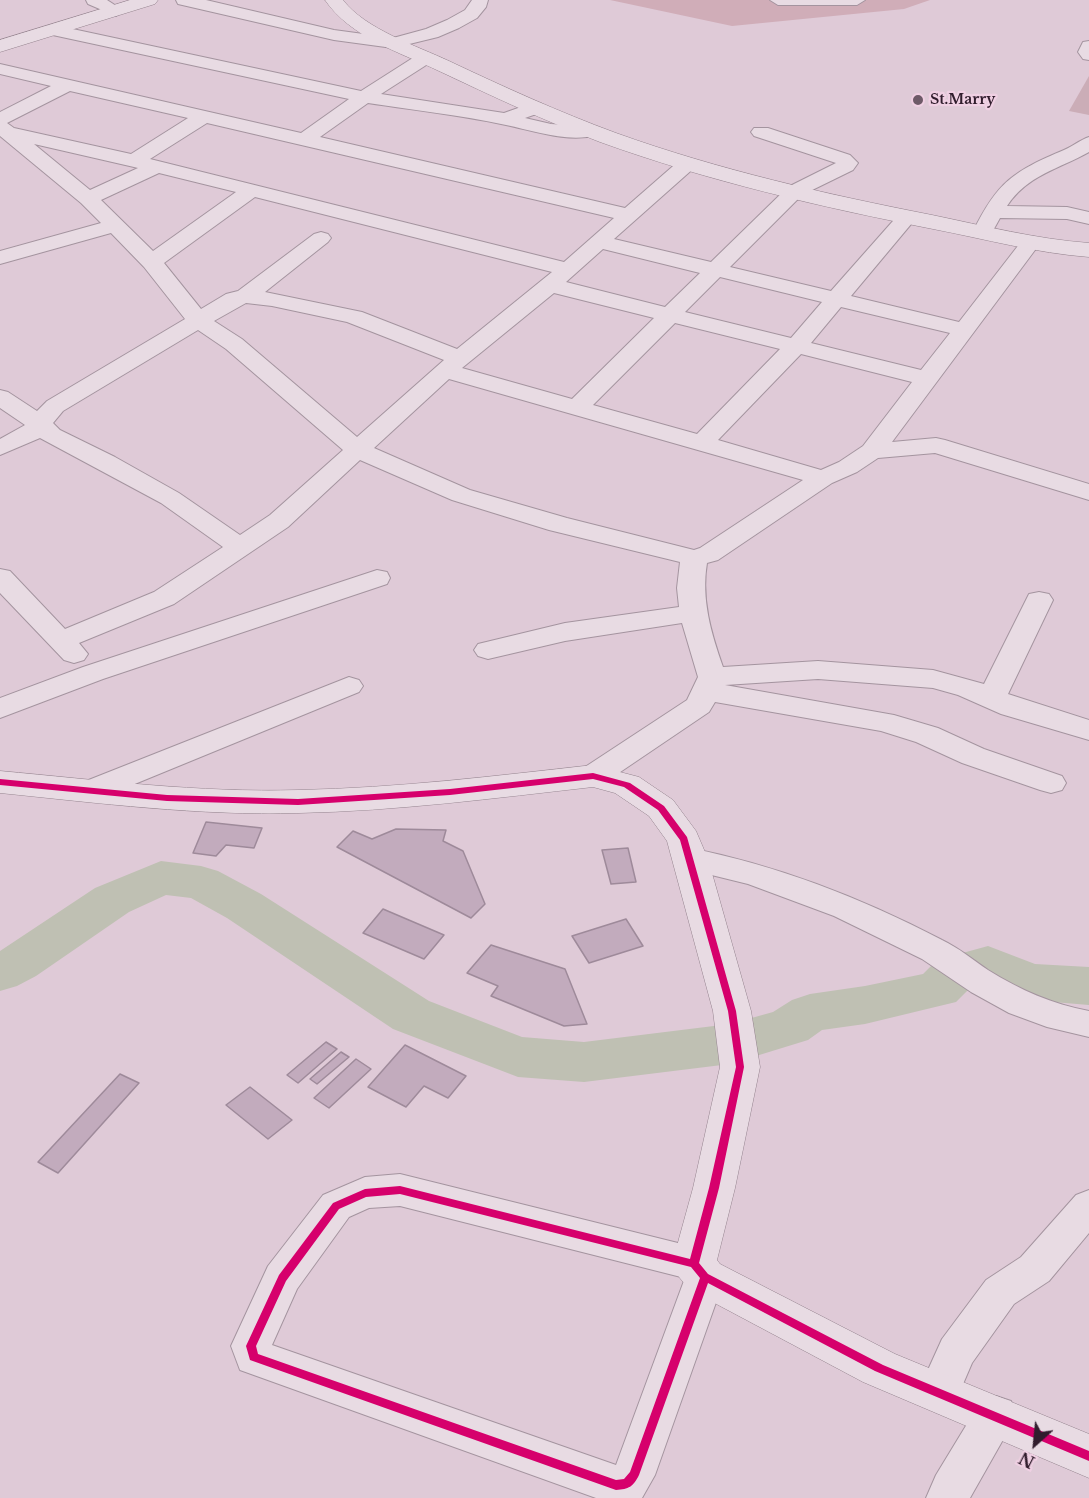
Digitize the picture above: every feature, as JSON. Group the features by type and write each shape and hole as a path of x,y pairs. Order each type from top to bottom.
{"main road":[{"path":"0,46 149,0"},
{"path":"334,0 344,14 393,43 535,108 591,131 687,164 907,217 1031,242 1089,250"},
{"path":"0,782 167,798 298,802 450,792 593,776 627,785 661,808 684,839 732,1011 740,1067 699,1271 879,1368 996,1415 1089,1456"}],"street":[{"path":"94,0 116,10"},
{"path":"184,0 334,35 393,43 432,33 453,24 471,14 480,0"},
{"path":"778,0 856,0"},
{"path":"54,30 364,97 505,119 551,130 591,131"},
{"path":"1089,46 1087,52 1089,55"},
{"path":"304,140 425,57"},
{"path":"0,69 628,215"},
{"path":"3,126 67,85"},
{"path":"505,119 535,108"},
{"path":"134,161 203,117"},
{"path":"3,126 156,167 568,269"},
{"path":"3,126 88,199 152,262 199,321 234,344 358,450 462,495 558,524 694,558 709,554 823,478 848,467 872,451 1031,242"},
{"path":"577,407 795,191 848,163 843,159 761,132"},
{"path":"983,232 999,199 1013,183 1029,171 1088,146"},
{"path":"60,641 164,598 279,521 453,364 550,285 687,164"},
{"path":"88,199 156,167"},
{"path":"152,262 251,190"},
{"path":"993,212 1067,213 1089,218"},
{"path":"702,444 795,347 907,217"},
{"path":"4,252 114,226"},
{"path":"246,296 321,238"},
{"path":"600,242 964,330"},
{"path":"550,285 928,379"},
{"path":"0,448 31,433 55,406 234,299 246,296 272,299 354,317 453,364 577,407 823,478"},
{"path":"0,397 39,423 51,435 106,462 170,498 240,547"},
{"path":"872,451 936,445 1089,492"},
{"path":"593,776 699,705 709,684 693,613 691,572 694,558"},
{"path":"0,709 93,673 377,578"},
{"path":"1,579 93,673"},
{"path":"989,697 998,687 1039,600"},
{"path":"488,650 565,632 693,613"},
{"path":"709,684 818,670 933,679 968,688 1011,707 1089,730"},
{"path":"709,684 884,722 927,735 973,756 1051,783"},
{"path":"92,790 349,686"},
{"path":"690,859 768,878 853,909 951,960 982,983 1025,1006 1060,1020 1089,1024"},
{"path":"400,1190 699,1271 634,1475 627,1484 616,1485 333,1383 281,1367 254,1357 251,1346 282,1278 336,1206 365,1193 400,1190"},
{"path":"939,1392 956,1352 1000,1292 1035,1269 1089,1206"},
{"path":"948,1498 996,1415"}],"shaded area":[{"path":"610,0 930,0 904,9 732,26"},
{"path":"1089,76 1089,115 1069,111"}],"building":[{"path":"206,822 262,828 254,848 226,845 216,856 193,853"},
{"path":"396,829 446,830 443,841 463,851 485,904 471,918 337,847 353,831 372,839"},
{"path":"628,848 636,882 611,884 602,850"},
{"path":"383,909 444,935 424,959 363,933"},
{"path":"626,919 643,946 589,963 572,936"},
{"path":"491,945 565,969 587,1024 564,1026 491,996 498,986 467,973"},
{"path":"326,1042 337,1049 298,1083 287,1075"},
{"path":"405,1045 466,1076 448,1098 424,1086 406,1107 368,1087"},
{"path":"341,1052 349,1057 317,1084 310,1079"},
{"path":"356,1059 371,1069 329,1108 314,1098"},
{"path":"120,1074 139,1083 58,1173 38,1162"},
{"path":"250,1087 292,1120 268,1139 226,1105"}],"waterway":[{"path":"0,973 19,963 112,900 161,878 201,883 244,906 411,1015 518,1057 584,1062 730,1044 790,1026 810,1013 865,1005 938,989 954,973 988,964 1029,982 1089,986"}],"cycle path":[{"path":"0,782 167,798 298,802 450,792 593,776 627,785 661,808 684,839 732,1011 740,1067 714,1188 694,1264 705,1277 879,1368 1089,1456"},
{"path":"694,1264 400,1190 365,1193 336,1206 282,1278 251,1346 254,1357 616,1485 627,1484 634,1475 705,1277"}],"place":[{"name":"St.Marry","path":"918,100"}]}
